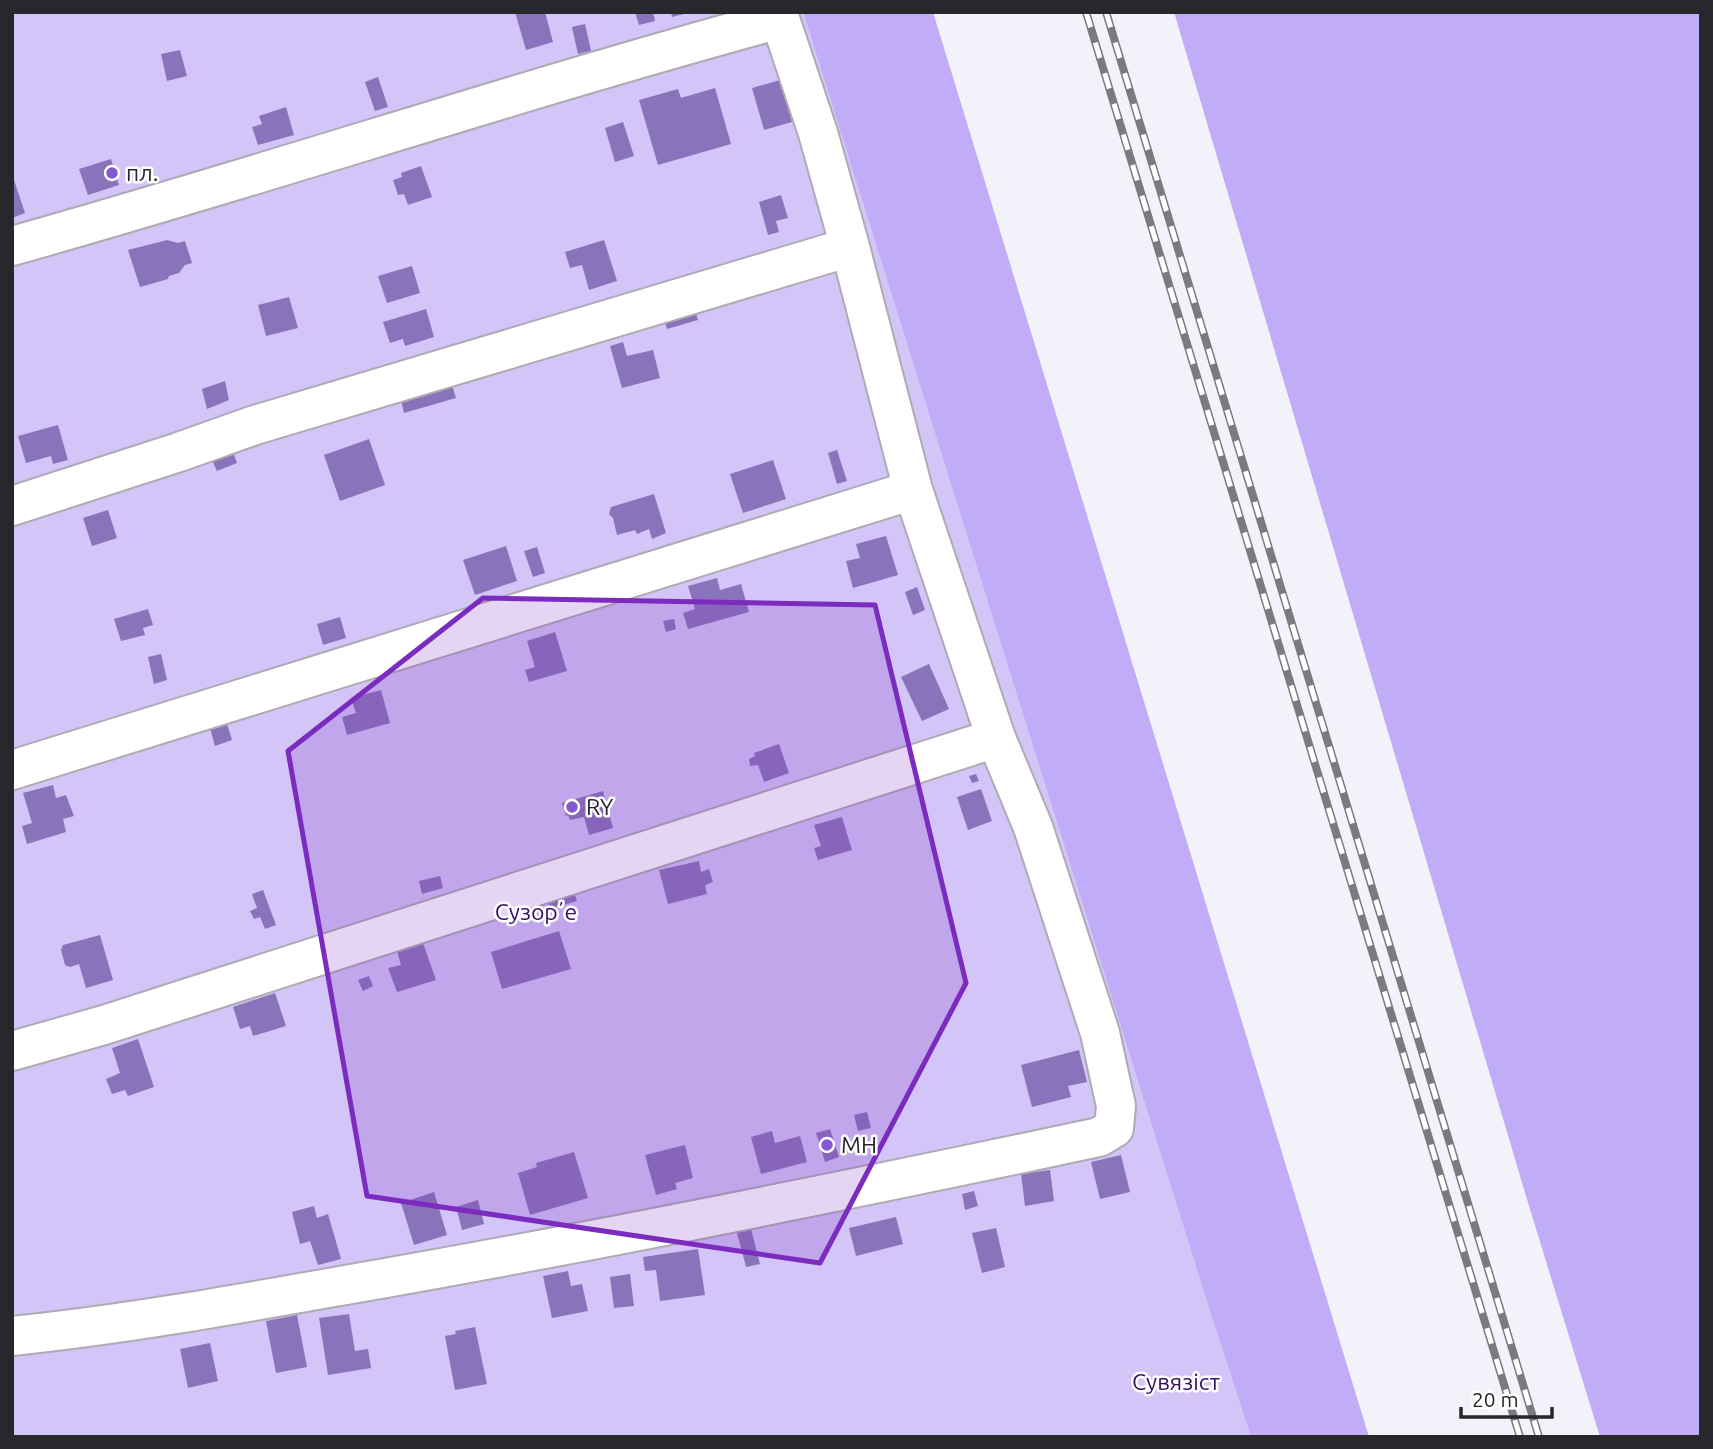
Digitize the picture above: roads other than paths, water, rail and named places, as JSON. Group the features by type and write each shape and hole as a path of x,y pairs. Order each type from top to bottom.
{"lane":[{"path":"12,246 163,203 641,57 779,19 818,133 913,489 996,738 1033,827 1100,1033 1116,1106 1114,1128 1099,1137 952,1168 488,1260 228,1306 66,1331 12,1336"},
{"path":"12,506 255,425 850,247"},
{"path":"12,769 913,489"},
{"path":"12,1051 104,1025 996,738"}],"railway":[{"path":"1086,12 1520,1437"},
{"path":"1106,12 1539,1437"}],"place":[{"name":"пл.","path":"112,173"},
{"name":"RY","path":"572,807"},
{"name":"МН","path":"827,1145"}],"park label":[{"name":"Сузорʼе","path":"536,912"},
{"name":"Сувязіст","path":"1176,1382"}]}
